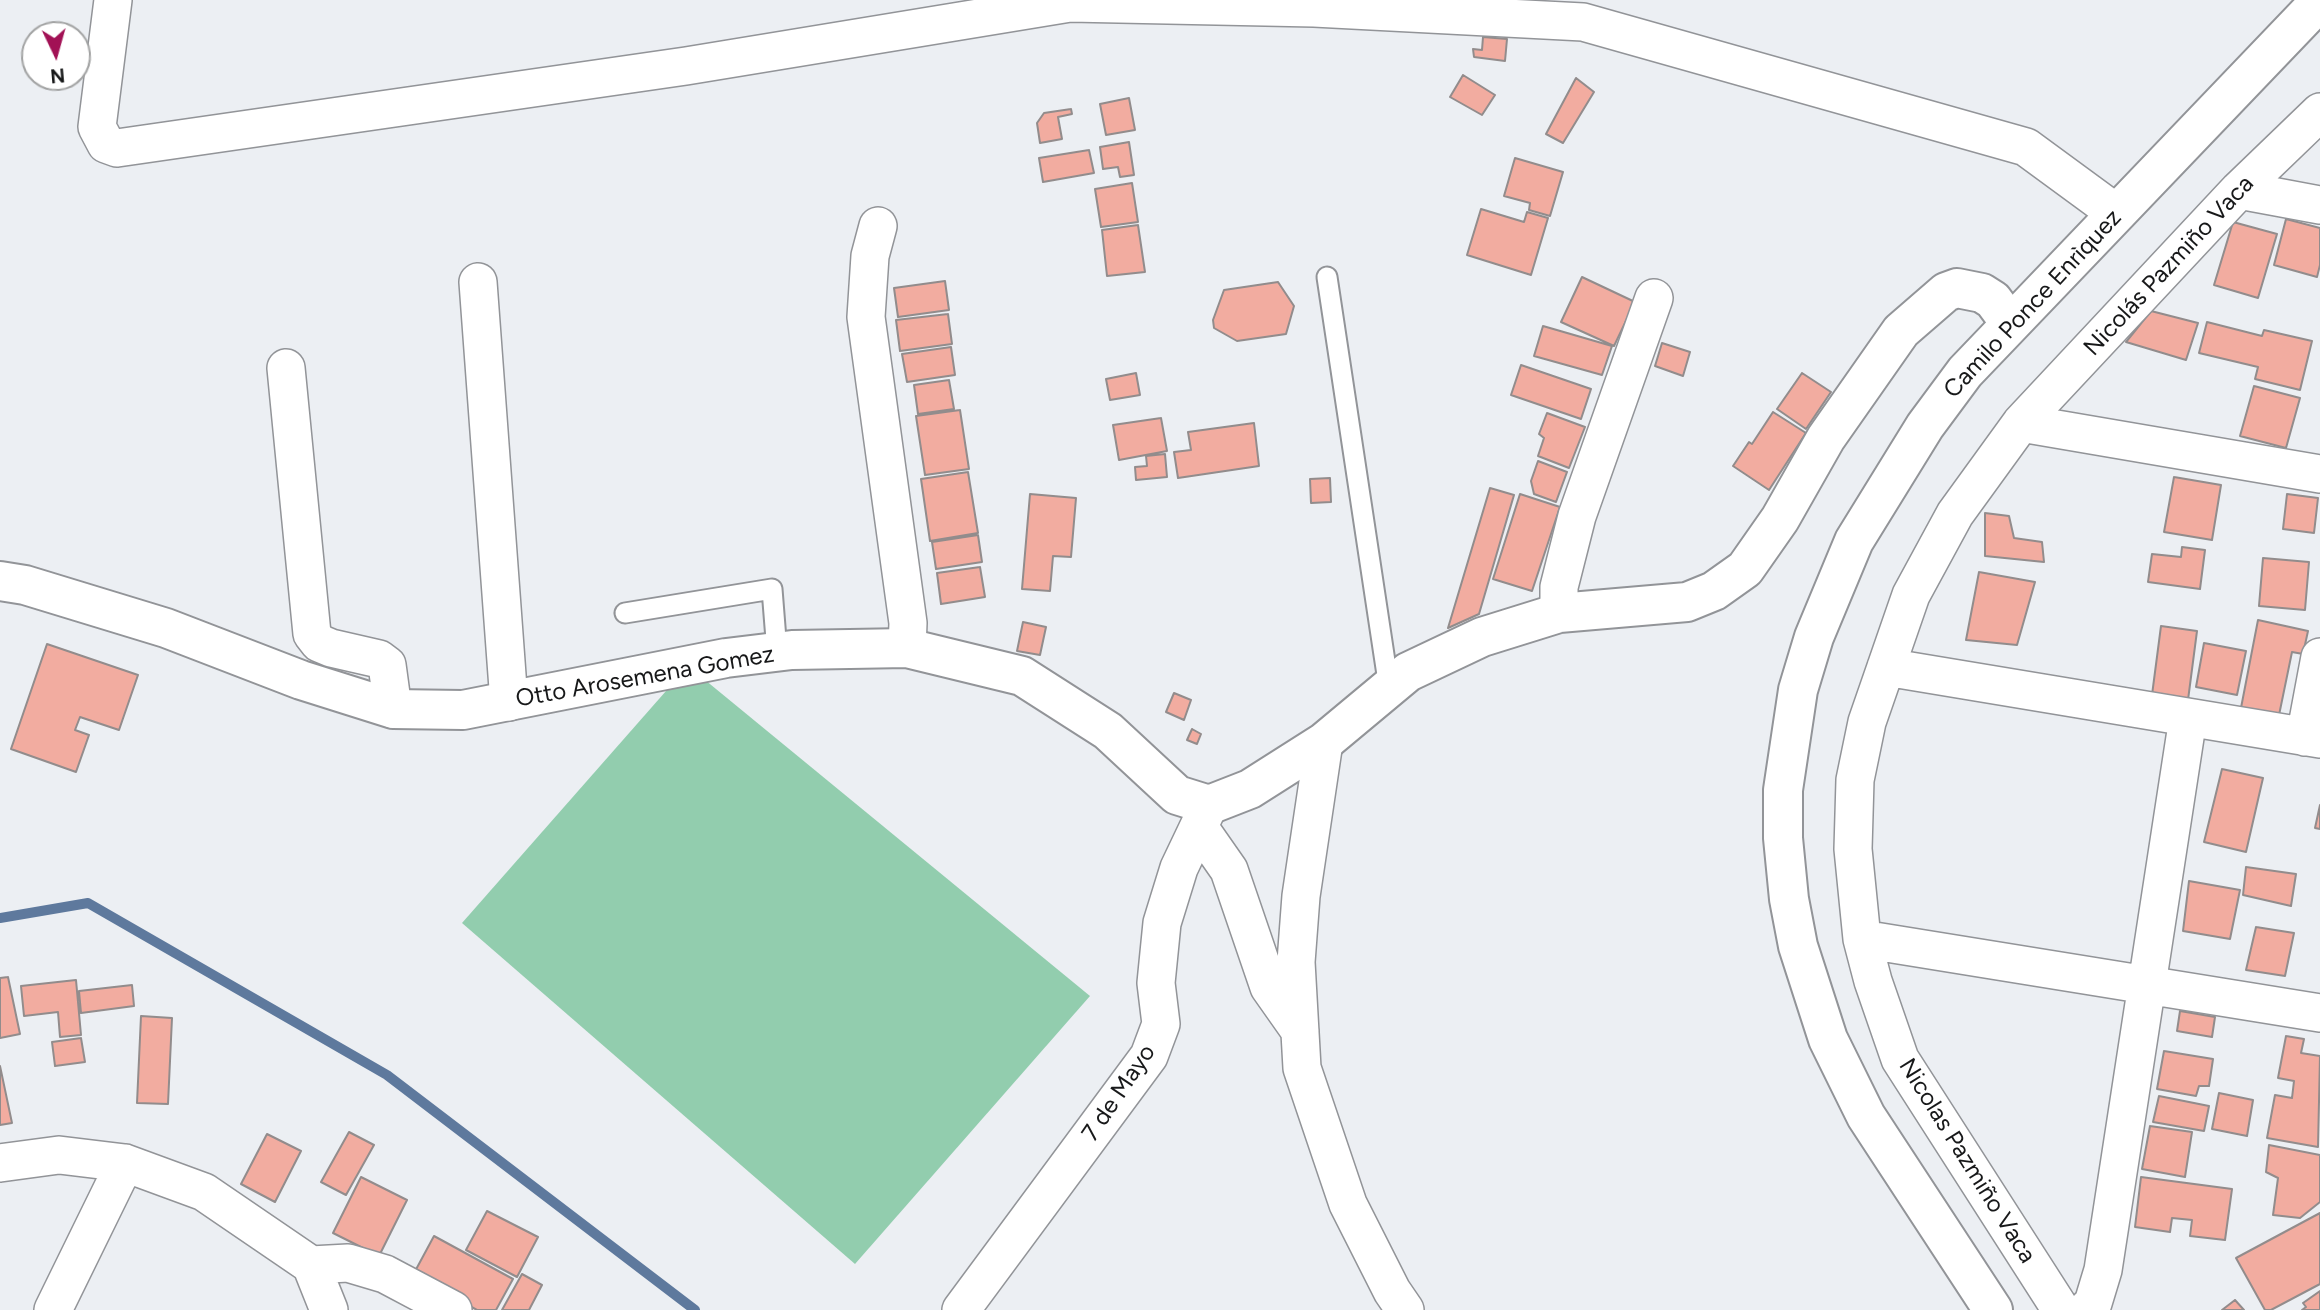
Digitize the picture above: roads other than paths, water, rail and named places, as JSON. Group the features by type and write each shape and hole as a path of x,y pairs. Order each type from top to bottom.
{"street":[{"path":"113,0 97,127 106,144 117,148 686,66 1070,3 1314,8 1583,22 2026,147 2116,213"},
{"name":"Camilo Ponce Enrìquez","path":"1993,1310 1866,1116 1828,1040 1798,946 1788,899 1783,838 1783,790 1798,690 1814,637 1854,541 1925,426 1965,372 2320,1"},
{"name":"Nicolás Pazmiño Vaca","path":"2021,423 2239,190 2320,112"},
{"path":"2239,190 2320,205"},
{"path":"878,226 867,277 866,317 908,624 907,649"},
{"path":"478,282 509,702"},
{"path":"1300,1031 1269,987 1229,870 1204,816 1324,742 1408,672 1482,637 1559,613 1687,602 1714,591 1745,569 1780,519 1826,439 1900,331 1945,292 1957,288 1982,293 1993,300 2010,323"},
{"path":"1559,613 1559,587 1577,516 1654,298"},
{"path":"286,368 313,634 319,643 379,659 387,665 393,709"},
{"path":"2021,423 2320,474"},
{"name":"Nicolas Pazmiño Vaca","path":"2021,423 1955,514 1911,595 1867,722 1855,780 1853,849 1862,939 1900,1059 2061,1310"},
{"name":"Otto Arosemena Gomez","path":"0,581 25,585 166,628 301,680 393,709 463,710 712,660 777,652 907,649 1022,676 1108,731 1177,795 1204,816"},
{"path":"1886,667 2312,738 2320,657"},
{"path":"2086,1310 2093,1303 2103,1270 2188,718"},
{"path":"1324,742 1301,896 1296,962 1302,1068 1314,1111 1348,1204 1405,1310"},
{"name":"7 de Mayo","path":"961,1310 1149,1056 1161,1024 1156,983 1162,923 1179,868 1204,816"},
{"path":"1862,939 2320,1013"},
{"path":"0,1163 59,1155 125,1163 204,1192 311,1265 329,1310"},
{"path":"53,1310 125,1163"},
{"path":"311,1265 348,1263 385,1274 453,1310"}],"lane":[{"path":"1327,276 1388,688"},
{"path":"625,613 772,589 777,652"}],"waterway":[{"path":"0,918 88,903 387,1075 695,1310"}]}
